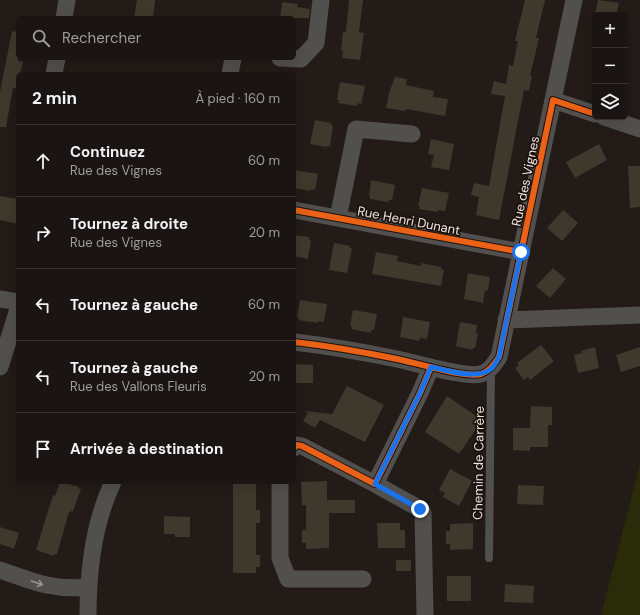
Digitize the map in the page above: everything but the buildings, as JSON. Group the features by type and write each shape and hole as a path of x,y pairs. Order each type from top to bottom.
{"street":[{"path":"64,16 67,0"},
{"path":"296,60 301,60 316,43 321,0"},
{"name":"Rue des Vignes","path":"491,368 499,357 574,0"},
{"path":"54,72 57,60"},
{"path":"230,72 233,60"},
{"path":"553,100 592,113"},
{"path":"613,120 640,129"},
{"path":"338,218 356,129 412,134"},
{"name":"Rue Henri Dunant","path":"296,210 521,252"},
{"path":"0,299 16,302"},
{"path":"506,320 640,315"},
{"path":"0,367 16,316"},
{"path":"296,342 398,359 467,375 482,374 491,368"},
{"path":"375,484 420,393 431,367"},
{"path":"296,446 298,445 302,446 420,509 423,513 425,615"},
{"path":"88,615 88,587 101,512 112,484"},
{"path":"280,484 280,558 288,579 363,579"},
{"path":"0,570 44,585 74,588 88,587"}],"lane":[{"name":"Chemin de Carrère","path":"489,558 491,368"}],"shaded area":[{"path":"640,464 640,615 601,615"}],"cycle path":[{"path":"296,342 371,354 464,374 481,374 487,371 499,357 553,100 592,113"},
{"path":"296,210 521,252"},
{"path":"296,446 302,446 375,484 420,393 431,367"}],"route":[{"path":"420,509 375,484 420,393 431,367 467,375 482,374 491,368 499,357 521,252"}]}
